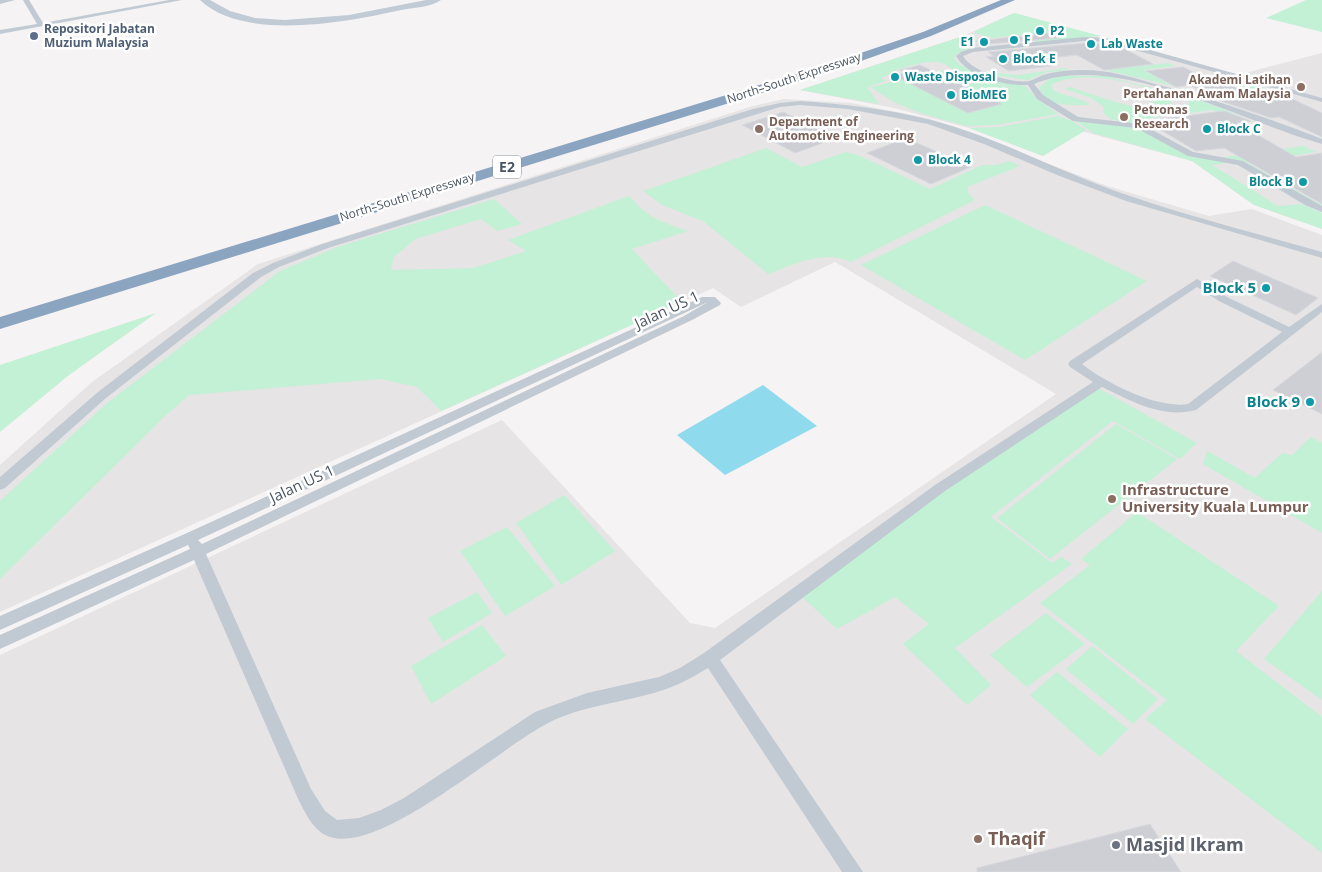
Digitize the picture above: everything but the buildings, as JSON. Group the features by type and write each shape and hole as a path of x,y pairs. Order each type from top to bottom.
{"highway":[{"name":"North–South Expressway","path":"131,268 816,61 910,29 986,0"},
{"name":"North–South Expressway","path":"0,323 832,67 927,34 1010,0"}],"street":[{"path":"0,2 12,0"},
{"path":"26,0 41,25"},
{"path":"0,32 179,0"},
{"path":"204,0 216,10 233,16 265,21 289,22 346,18 437,0"},
{"path":"216,0 223,6 239,12 285,18 344,15 416,0"},
{"path":"1322,100 1134,46 1102,40 1084,39 972,50 959,56 966,66 985,75 1030,83 1054,74 1068,72 1108,75 1216,104 1322,142"},
{"path":"1030,83 1040,97 1070,116 1093,121 1138,126 1191,154 1240,163 1308,203 1322,209"},
{"path":"0,485 102,395 257,276 276,265 325,246 588,162 785,104 822,104 887,113 930,122 987,142 1060,173 1129,199 1322,255"},
{"path":"1292,332 1223,299 1197,282 1074,364 1102,381 1141,399 1172,409 1192,407 1292,332 1322,307"},
{"name":"Jalan US 1","path":"0,623 195,544 705,310 716,303 711,299 706,299 195,544 0,642"},
{"path":"195,544 305,795 318,818 335,829 359,827 385,818 410,804 541,718 586,701 660,684 686,673 710,658 940,488 1102,381"},
{"path":"710,658 853,872"}],"shaded area":[{"name":"Petronas Research","path":"1014,13 1237,75 1322,53 1322,228 1254,205 1192,161 1081,131 1043,156 969,128 894,108 800,90 963,36"},
{"name":"Infrastructure University Kuala Lumpur","path":"784,99 851,103 928,118 1107,186 1209,216 1252,209 1322,235 1322,872 0,872 0,655 502,420 690,623 715,628 1056,394 835,262 741,307 713,288 0,612 0,465 92,382 258,264 753,106"}],"green space":[{"path":"1306,0 1322,0 1322,32 1266,18"},
{"path":"1014,13 1101,36 1038,42 1025,34 993,38 975,33 975,31"},
{"name":"BioMEG","path":"974,35 969,38 972,40 968,41 972,43 966,45 971,48 958,53 954,58 959,64 978,74 1025,86 1037,99 1058,114 996,125 966,126 920,113 894,102 870,87 946,70 1020,91 952,69 939,62 925,62 895,70 896,72 881,78 886,81 867,87 879,104 800,90 963,36"},
{"path":"1169,63 1175,66 1143,70 1173,86 1105,70"},
{"path":"1066,68 1068,70 1048,72 1028,80 993,75 988,72 1018,75"},
{"path":"1059,76 1105,76 1171,93 1173,95 1172,103 1164,105 1150,103 1156,101 1160,95 1121,81 1076,78 1051,85 1054,91 1087,102 1090,105 1061,104 1048,99 1039,88 1049,79"},
{"path":"1240,79 1266,89 1246,91 1225,81"},
{"path":"1070,87 1127,105 1156,110 1186,109 1191,98 1244,118 1239,120 1212,110 1144,119 1141,125 1110,119 1103,112 1104,107 1091,98 1065,89"},
{"path":"1058,116 1072,121 1086,130 1043,156 969,128 1000,127"},
{"path":"1073,119 1135,127 1190,156 1227,163 1212,165 1278,206 1301,204 1322,213 1322,229 1254,205 1192,161 1093,133"},
{"path":"1304,146 1316,152 1248,163 1318,203 1322,202 1322,207 1263,173 1219,158"},
{"path":"766,148 802,167 846,152 858,155 930,189 982,165 996,165 1009,161 1020,166 967,187 969,194 975,200 851,262 841,258 820,257 799,262 768,274 703,221 662,205 643,191"},
{"path":"629,196 649,215 688,231 632,249 682,302 441,411 417,387 380,379 189,395 163,418 0,579 0,501 107,403 280,271 340,246 494,199 522,224 497,231 481,219 415,239 394,257 391,270 473,268 526,251 508,240"},
{"path":"985,205 1147,281 1025,360 861,265"},
{"path":"156,313 69,375 0,432 0,365"},
{"path":"1098,388 1197,443 1180,459 1113,421 991,517 1052,563 1061,557 1072,564 955,648 991,685 967,705 903,644 929,624 895,597 837,629 801,596 982,464"},
{"path":"1116,424 1177,459 1050,559 997,518"},
{"path":"1311,437 1322,443 1322,533 1203,464 1207,451 1255,478 1282,453 1292,455"},
{"path":"564,495 615,551 561,585 516,523"},
{"path":"1137,512 1279,606 1236,651 1322,717 1322,853 1145,719 1167,700 1040,603 1090,565 1081,559"},
{"path":"507,527 555,586 505,616 460,551"},
{"path":"1322,591 1322,700 1264,659"},
{"path":"477,592 492,613 443,642 428,618"},
{"path":"1046,613 1085,644 1027,687 990,655"},
{"path":"482,625 506,656 431,704 411,666"},
{"path":"1092,646 1158,699 1133,724 1066,669"},
{"path":"1057,672 1128,729 1100,757 1030,695"}],"water":[{"path":"763,385 817,426 725,475 677,435"}],"place":[{"name":"P2","path":"1040,31"},
{"name":"Repositori Jabatan Muzium Malaysia","path":"34,36"},
{"name":"F","path":"1014,40"},
{"name":"E1","path":"984,42"},
{"name":"Lab Waste","path":"1091,44"},
{"name":"Block E","path":"1003,59"},
{"name":"Waste Disposal","path":"895,77"},
{"name":"Akademi Latihan Pertahanan Awam Malaysia","path":"1301,87"},
{"name":"BioMEG","path":"951,95"},
{"name":"Petronas Research","path":"1124,117"},
{"name":"Department of Automotive Engineering","path":"759,129"},
{"name":"Block C","path":"1207,129"},
{"name":"Block 4","path":"918,160"},
{"name":"Block B","path":"1303,182"},
{"name":"Block 5","path":"1266,288"},
{"name":"Block 9","path":"1310,402"},
{"name":"Infrastructure University Kuala Lumpur","path":"1112,499"},
{"name":"Thaqif","path":"978,839"},
{"name":"Masjid Ikram","path":"1116,845"}]}
